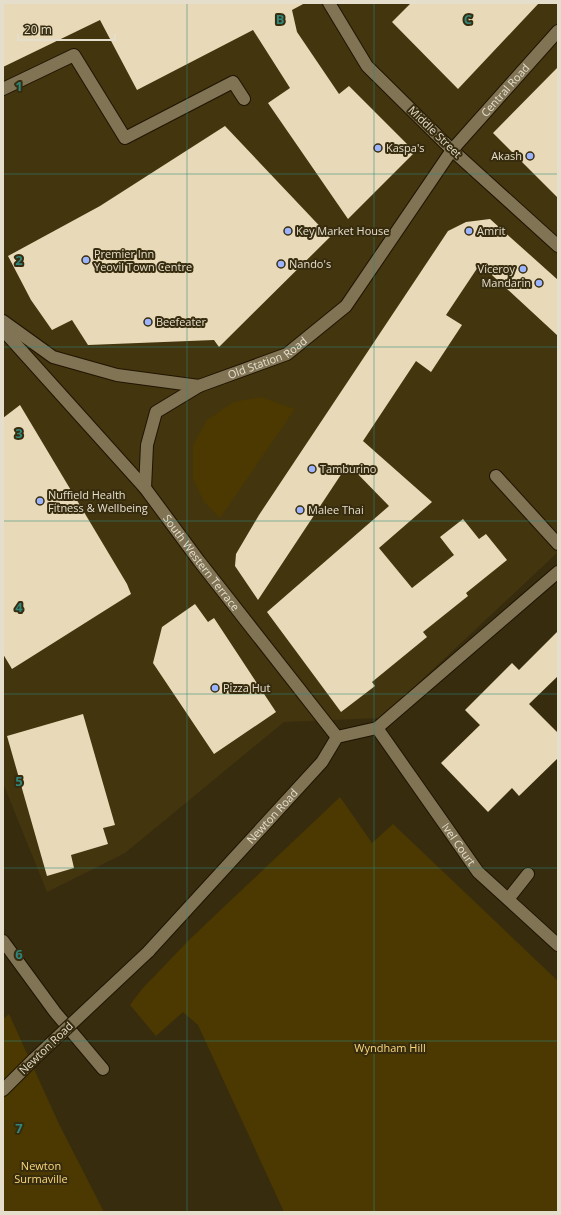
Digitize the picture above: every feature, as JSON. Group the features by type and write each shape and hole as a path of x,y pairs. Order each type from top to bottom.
{"street":[{"name":"Middle Street","path":"329,3 367,66 452,150 558,246"},
{"name":"Central Road","path":"452,150 558,31"},
{"path":"3,89 74,55 125,138 234,82 244,99"},
{"name":"Old Station Road","path":"3,321 53,357 117,375 199,386 287,354 346,306 452,150"},
{"name":"South Western Terrace","path":"3,330 145,488 199,561 337,737"},
{"path":"145,488 147,444 156,412 199,386"},
{"path":"496,476 558,544"},
{"path":"337,737 377,728 558,572"},
{"name":"Ivel Court","path":"377,728 478,872 558,945"},
{"name":"Newton Road","path":"3,1090 148,952 322,762 337,737"},
{"path":"508,898 528,874"},
{"path":"3,941 55,1012 103,1068"}],"shaded area":[{"path":"3,3 558,3 558,552 381,718 284,722 125,853 47,892 3,783"}],"green space":[{"path":"261,397 295,409 220,518 204,502 193,479 193,445 207,420 233,402"},
{"name":"Wyndham Hill","path":"340,797 372,843 393,824 558,981 558,1212 284,1212 198,1025 183,1012 156,1036 130,1005 142,989 189,940"},
{"name":"Newton Surmaville","path":"9,1014 59,1124 104,1212 3,1212 3,1019"}],"building":[{"path":"3,3 305,3 292,10 297,32 339,94 349,86 415,152 348,219 268,103 290,88 253,30 137,90 100,20 3,67"},
{"path":"411,3 539,3 458,89 392,22"},
{"path":"558,67 558,198 493,133"},
{"name":"Key Market House","path":"225,126 330,237 219,347 214,340 88,345 72,320 52,330 31,300 8,256 100,206"},
{"path":"490,219 558,280 558,336 480,264 446,315 462,325 431,372 416,361 363,441 432,502 379,548 412,588 454,555 440,537 463,519 479,539 486,534 507,560 466,593 468,596 423,632 427,637 372,682 375,686 341,712 267,612 389,506 348,464 258,600 235,566 236,554 259,515 448,231 466,222"},
{"name":"Nuffield Health Fitness & Wellbeing","path":"20,405 127,584 131,594 12,669 3,654 3,418"},
{"name":"Pizza Hut","path":"195,604 208,622 214,618 276,712 214,754 153,663 162,627"},
{"path":"558,631 558,676 529,704 558,733 558,758 519,796 512,788 488,812 441,763 480,725 465,710 512,663 519,670"},
{"path":"83,714 115,825 103,828 108,844 71,855 74,868 47,876 7,736"}],"place":[{"name":"Kaspa's","path":"378,148"},
{"name":"Akash","path":"530,156"},
{"name":"Key Market House","path":"288,231"},
{"name":"Amrit","path":"469,231"},
{"name":"Premier Inn Yeovil Town Centre","path":"86,260"},
{"name":"Nando's","path":"281,264"},
{"name":"Viceroy","path":"523,269"},
{"name":"Mandarin","path":"539,283"},
{"name":"Beefeater","path":"148,322"},
{"name":"Tamburino","path":"312,469"},
{"name":"Nuffield Health Fitness & Wellbeing","path":"40,501"},
{"name":"Malee Thai","path":"300,510"},
{"name":"Pizza Hut","path":"215,688"}]}
